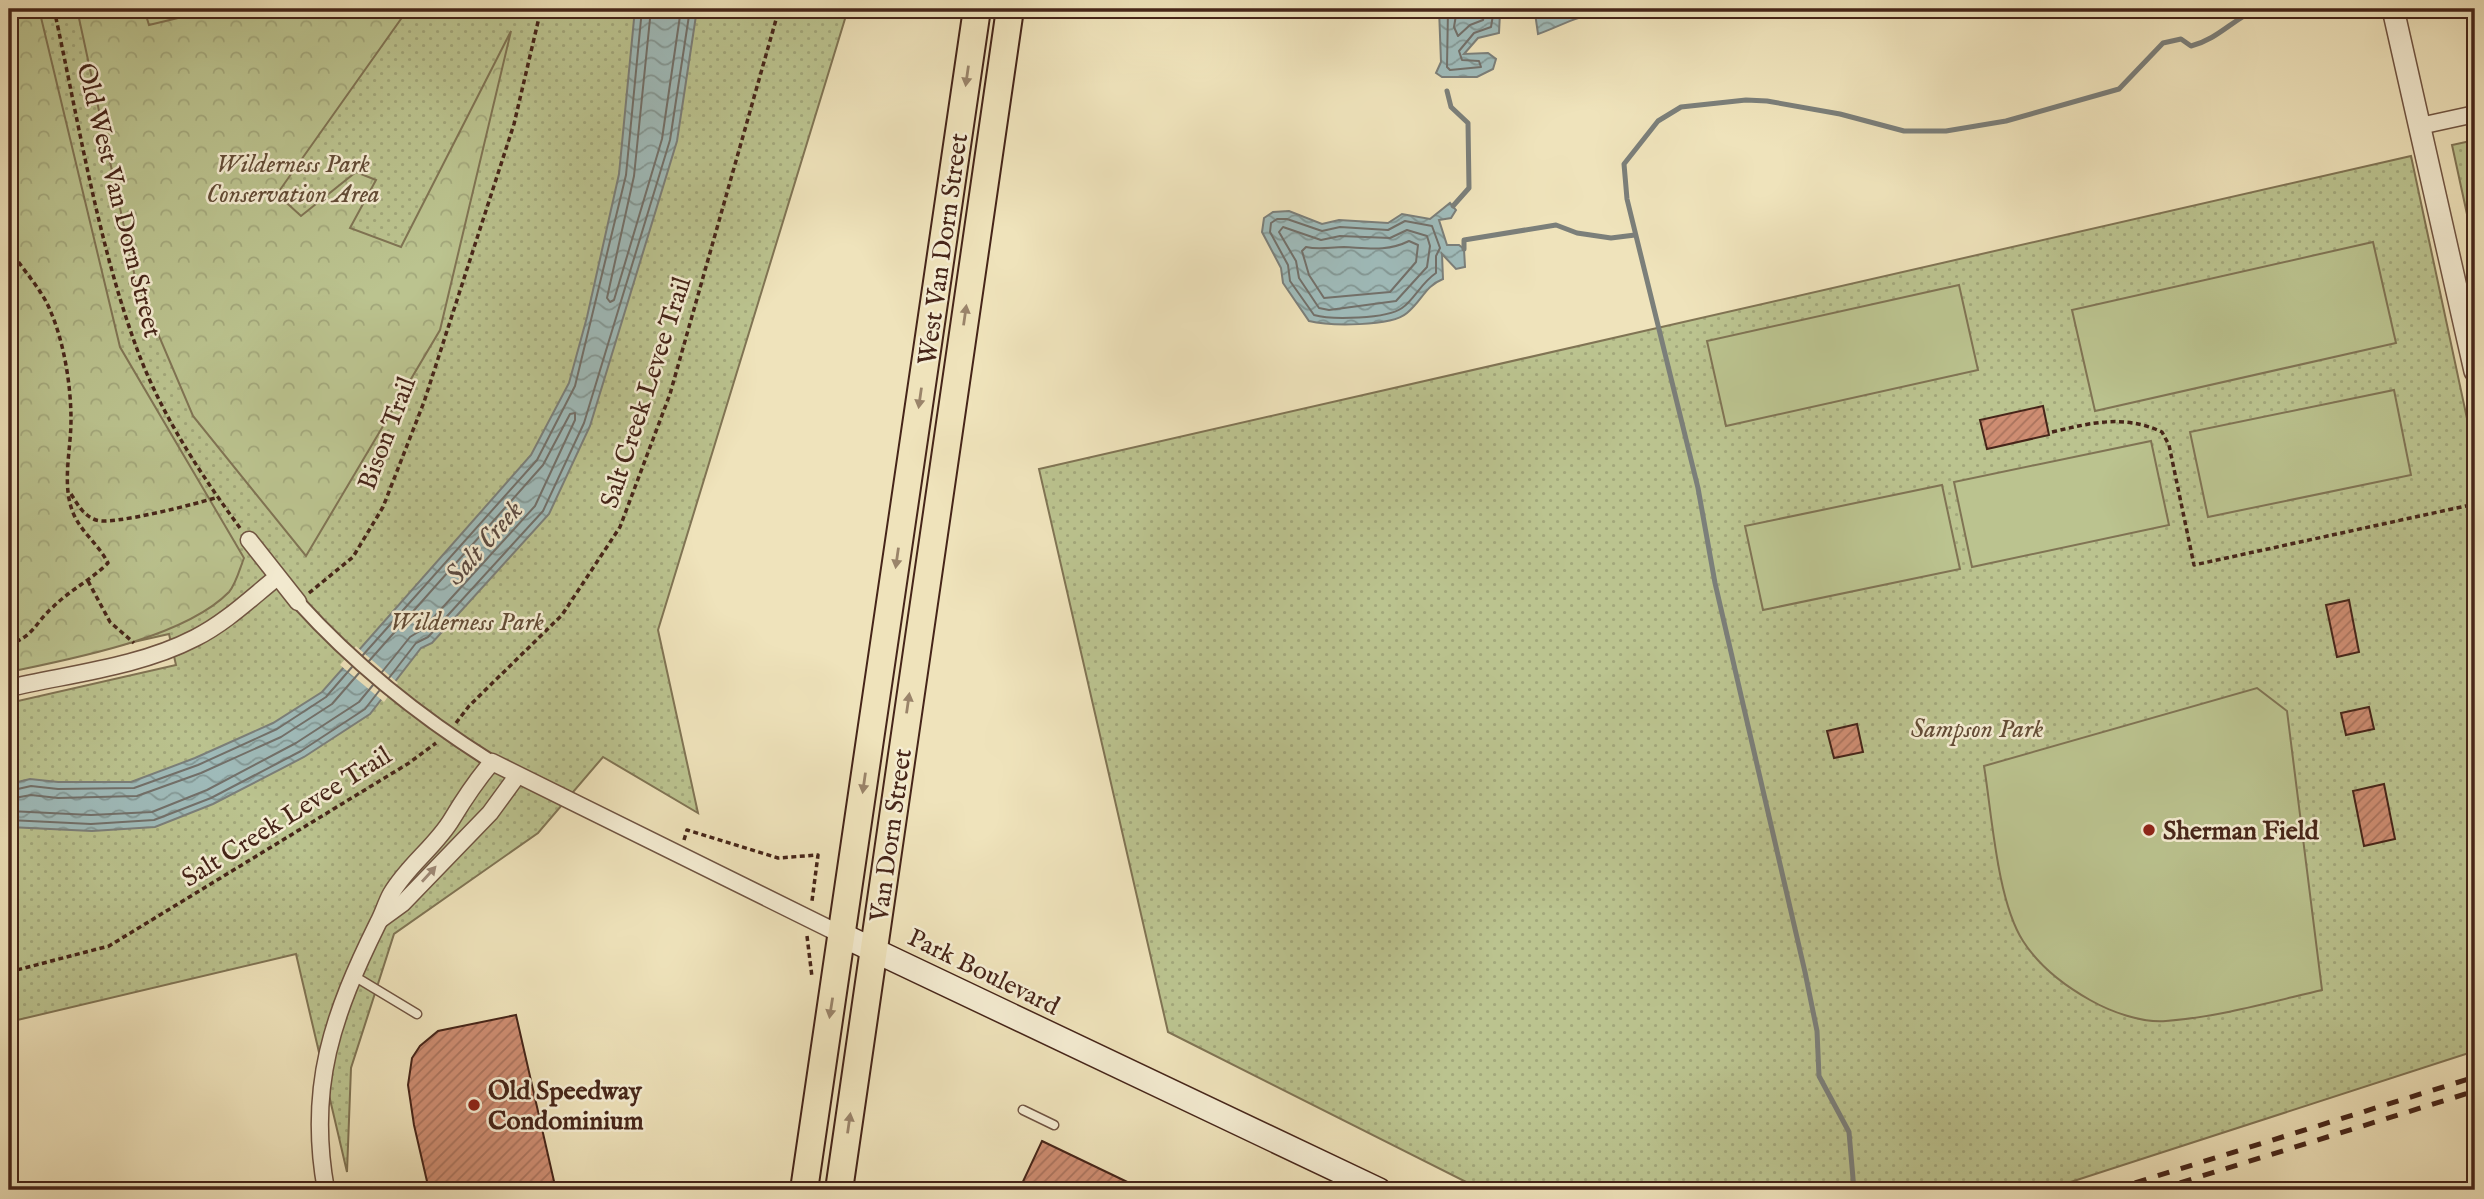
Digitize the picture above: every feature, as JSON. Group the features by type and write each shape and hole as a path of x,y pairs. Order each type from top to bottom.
{"main road":[{"name":"West Van Dorn Street","path":"907,490 977,9"},
{"name":"West Van Dorn Street","path":"941,480 1010,9"},
{"name":"Van Dorn Street","path":"839,1190 941,480"},
{"name":"Van Dorn Street","path":"804,1190 907,490"},
{"name":"Park Boulevard","path":"842,935 1379,1190"}],"street":[{"path":"2393,9 2475,371"},
{"path":"2420,127 2475,114"},
{"path":"249,540 276,578 302,607 382,684 447,735 492,762 459,803 452,819 391,893 351,974 335,1017 323,1068 321,1135 326,1190"},
{"path":"9,688 146,656 195,638 222,622 276,578"},
{"name":"Park Boulevard","path":"492,762 842,935"},
{"path":"379,920 403,903 490,813 517,776"}],"lane":[{"path":"351,974 417,1014"},
{"path":"1023,1110 1054,1125"}],"path":[{"name":"Old West Van Dorn Street","path":"54,9 115,281 136,348 165,413 218,497 249,540"},
{"name":"Bison Trail","path":"302,607 353,557 383,507 424,402 514,124 541,9"},
{"name":"Salt Creek Levee Trail","path":"9,972 109,946 410,763 447,735 469,706 562,615 620,527 670,394 779,9"},
{"path":"9,248 50,309 65,363 71,418 68,489 74,515 87,536 100,547 108,563 88,582 79,585 52,607 27,638 9,645"},
{"path":"2052,432 2105,419 2147,424 2162,432 2169,445 2194,565 2475,504"},
{"path":"68,489 82,512 99,522 185,508 218,497"},
{"path":"88,582 110,622 146,656"},
{"path":"678,855 687,830 778,858 818,855 816,873"}],"green space":[{"path":"9,9 848,9 658,630 698,813 603,757 538,833 394,934 351,1068 347,1172 296,954 9,1022 9,703 176,665 169,634 9,670"},
{"path":"9,9 39,9 120,347 244,558 229,592 209,608 184,622 156,634 94,653 9,672"},
{"path":"77,9 144,9 149,25 215,9 408,9 277,194 301,216 356,172 376,180 350,228 401,247 511,31 440,330 306,556 193,416 136,282"},
{"path":"2475,140 2475,251 2452,145"},
{"name":"Sampson Park","path":"2411,156 2475,456 2475,1051 2046,1190 1482,1190 1168,1032 1039,469"},
{"path":"2373,242 2396,343 2095,411 2072,310"},
{"path":"1959,285 1978,370 1726,426 1707,341"},
{"path":"2394,390 2411,475 2208,517 2190,432"},
{"path":"2151,441 2169,525 1972,567 1954,482"},
{"path":"1942,485 1960,569 1763,610 1745,526"},
{"name":"Sherman Field","path":"2257,688 2287,711 2322,990 2225,1013 2166,1021 2137,1018 2098,1004 2053,975 2029,950 2014,924 2001,881 1984,766"}],"water":[{"name":"Salt Creek","path":"635,9 697,9 677,141 590,426 549,514 432,643 421,648 370,714 304,757 213,804 155,827 92,831 9,827 9,784 30,779 58,782 131,782 195,758 273,723 322,692 531,455 569,383 587,317 619,174"},
{"path":"1439,9 1512,9 1500,13 1499,33 1478,38 1464,54 1488,53 1496,59 1493,69 1477,77 1442,77 1436,73 1441,62"},
{"path":"1524,9 1606,9 1601,14 1577,19 1538,34 1535,13"},
{"path":"1450,203 1456,210 1451,218 1439,220 1447,245 1459,245 1464,249 1465,267 1456,269 1442,254 1443,279 1432,286 1407,313 1388,321 1330,324 1309,321 1283,283 1281,268 1262,232 1264,218 1273,212 1289,211 1322,224 1339,220 1388,223 1402,214 1430,219"}],"pier":[{"path":"356,646 398,683 384,702 340,665"}],"building":[{"path":"2043,406 2049,435 1987,449 1980,420"},
{"path":"2349,600 2359,652 2337,657 2326,605"},
{"path":"2369,707 2374,729 2346,735 2341,713"},
{"path":"1857,724 1863,752 1834,758 1827,731"},
{"path":"2384,784 2395,839 2364,846 2353,791"},
{"name":"Old Speedway Condominium","path":"516,1015 556,1190 429,1190 408,1085 412,1058 420,1046 438,1031"},
{"path":"1042,1141 1144,1190 1019,1190"}],"waterway":[{"path":"1854,1190 1849,1132 1819,1076 1817,1031 1805,972 1715,583 1698,488 1627,199 1624,164 1658,121 1681,107 1746,100 1767,101 1840,114 1904,131 1946,131 2006,121 2119,89 2163,43 2181,39 2191,46 2201,43 2257,9"},
{"path":"1447,91 1451,107 1468,123 1469,188 1453,206"},
{"path":"1464,249 1464,240 1556,225 1577,233 1611,238 1635,235"}],"railway":[{"path":"2112,1190 2475,1077"},
{"path":"2157,1190 2475,1091"}],"place":[{"name":"Sherman Field","path":"2149,830"},
{"name":"Old Speedway Condominium","path":"474,1105"}],"park label":[{"name":"Wilderness Park Conservation Area","path":"293,178"},
{"name":"Wilderness Park","path":"467,621"}]}
